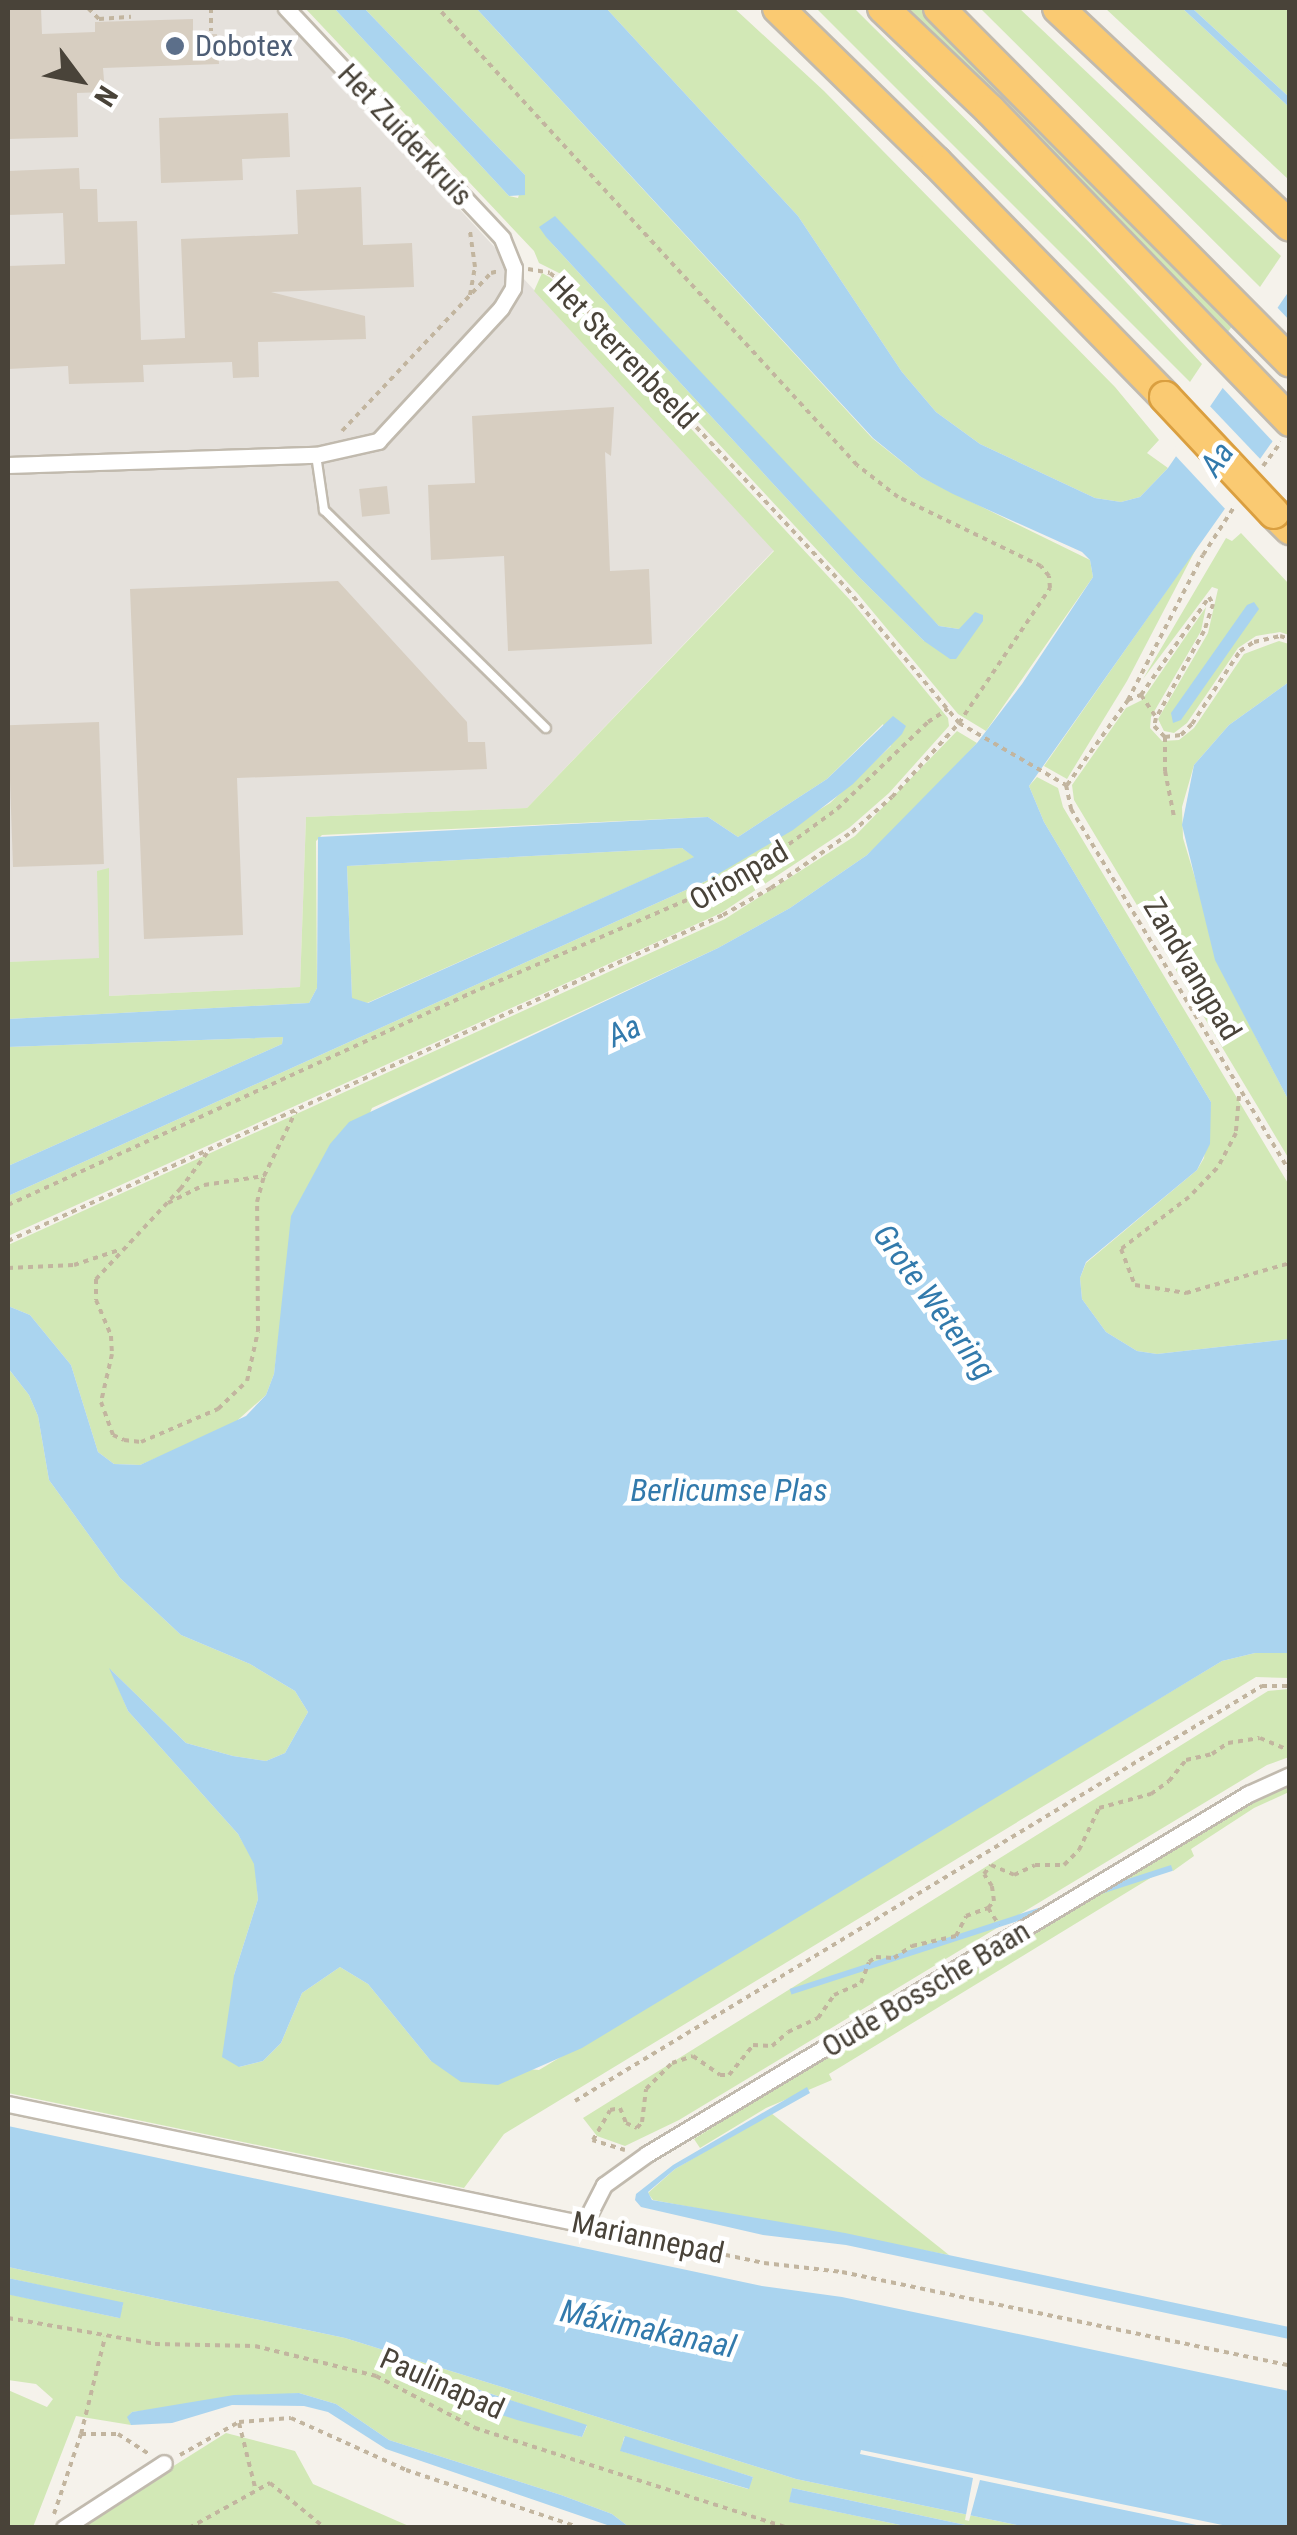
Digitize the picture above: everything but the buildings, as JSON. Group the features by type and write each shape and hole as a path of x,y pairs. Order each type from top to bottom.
{"highway":[{"path":"778,8 936,162 1282,521"},
{"path":"883,8 1290,421"},
{"path":"939,8 1290,361"},
{"path":"1058,8 1286,223"}],"street":[{"name":"Het Zuiderkruis","path":"286,8 502,238 514,268"},
{"name":"Het Sterrenbeeld","path":"8,465 316,455 378,441 501,308 514,288 514,268"},
{"name":"Oude Bossche Baan","path":"584,2224 604,2185 647,2154 1248,1794 1290,1775"},
{"name":"Mariannepad","path":"8,2104 584,2224"},
{"path":"64,2528 164,2464"}],"lane":[{"path":"316,455 324,510 546,728"}],"path":[{"path":"88,8 99,19 131,17"},
{"path":"210,8 211,31"},
{"name":"Orionpad","path":"8,1240 723,915 771,888 852,832 892,797 959,723 1050,588 1049,576 1041,566 898,497 857,464 438,8"},
{"path":"470,231 475,267 470,296"},
{"path":"341,433 491,273 514,268"},
{"name":"Het Sterrenbeeld","path":"514,268 540,270 560,281 847,590 959,723"},
{"path":"1257,474 1290,430"},
{"path":"959,723 1066,785 1128,700 1204,555 1236,504"},
{"path":"1128,700 1141,695 1209,597 1213,604 1204,631 1156,718"},
{"path":"1141,695 1156,718 1157,732 1166,737 1181,735 1240,651 1254,642 1280,636 1290,639"},
{"path":"8,1205 470,993 701,894 781,850 837,809 928,722 948,709"},
{"path":"1166,737 1165,771 1174,817"},
{"name":"Zandvangpad","path":"1066,785 1070,809 1290,1172"},
{"path":"1240,1092 1236,1133 1218,1168 1189,1197 1121,1249 1136,1284 1186,1293 1290,1263"},
{"path":"209,1149 96,1279 96,1300 111,1336 109,1378 101,1402 112,1436 141,1442 218,1409 248,1381 258,1332 258,1202 264,1176 296,1111"},
{"path":"164,1205 204,1185 264,1176"},
{"path":"8,1268 74,1265 124,1248"},
{"path":"574,2100 996,1850 1262,1686 1290,1686"},
{"path":"991,1865 1014,1875 1035,1865 1064,1866 1078,1850 1098,1808 1151,1794 1170,1781 1186,1760 1212,1754 1228,1743 1260,1738 1290,1752"},
{"path":"647,2154 593,2140 610,2110 620,2108 626,2123 637,2128 642,2122 646,2089 672,2064 694,2056 720,2075 729,2075 753,2045 772,2046 788,2032 818,2018 834,1995 861,1983 869,1962 894,1958 912,1946 956,1936 966,1916 988,1908 994,1901 992,1886 984,1874 996,1850"},
{"name":"Mariannepad","path":"584,2224 764,2263 842,2272 1290,2366"},
{"name":"Paulinapad","path":"8,2318 155,2344 255,2346 376,2376 475,2428 790,2528"},
{"path":"49,2528 81,2434 106,2338"},
{"path":"81,2434 118,2434 164,2464 239,2422 291,2418 406,2470 581,2528"},
{"path":"239,2422 256,2491"},
{"path":"189,2528 270,2483 325,2528"}],"shaded area":[{"path":"8,8 274,8 774,550 527,808 306,817 300,987 109,996 98,959 8,962"}],"green space":[{"path":"305,8 334,8 509,196 518,198 525,175 364,8 476,8 872,438 921,477 1090,560 1093,577 986,731 958,714 858,594 561,274 539,263 534,251","holes":["546,237 939,626 959,629 924,641 859,577"]},
{"path":"606,8 734,8 824,91 1115,387 1159,440 1147,453 1168,468 1140,497 1121,502 1095,498 980,444 936,412 902,372 798,216"},
{"path":"816,8 854,8 1090,243 1202,364 1190,382"},
{"path":"905,8 924,8 1187,273 1233,325 1227,333"},
{"path":"980,8 1019,8 1281,256 1260,287"},
{"path":"1105,8 1182,8 1289,107 1289,180"},
{"path":"1192,8 1289,8 1289,97"},
{"path":"542,273 551,278 851,601 948,718 949,726 889,793 849,828 721,913 8,1236 8,1196 708,880 830,803 891,746 883,724 827,779 738,837 708,817 322,835 316,841 317,988 309,1003 8,1019 8,962 99,958 97,871 109,868 109,996 300,987 306,817 527,808 774,551 534,291"},
{"path":"1241,533 1289,584 1289,635 1280,632 1256,636 1238,648 1187,723 1174,733 1164,731 1158,719 1208,633 1218,589 1212,587 1143,679 1226,538 1232,541"},
{"path":"1197,547 1127,681 1067,779 1044,766"},
{"path":"1206,607 1201,631 1151,717 1150,728 1162,741 1179,740 1194,728 1244,654 1279,641 1289,644 1289,682 1229,725 1194,765 1182,807 1183,838 1214,941 1216,960 1289,1101 1289,1159 1074,800 1072,785 1126,708 1142,700"},
{"path":"957,731 977,743 909,816 867,855 790,908 718,948 372,1108 279,1334 274,1374 266,1395 231,1426 140,1465 114,1464 98,1452 71,1365 30,1315 8,1306 8,1245 725,919 855,836"},
{"path":"1037,777 1058,788 1063,807 1289,1185 1289,1339 1157,1354 1137,1351 1106,1332 1082,1299 1080,1278 1086,1263 1197,1170 1204,1158 1211,1102 1044,822 1029,786"},
{"path":"682,848 695,857 367,1003 352,999 347,866"},
{"path":"283,1037 282,1044 8,1166 8,1047"},
{"path":"8,1368 29,1395 38,1416 49,1480 120,1578 181,1635 250,1664 295,1691 308,1712 285,1753 266,1761 233,1756 186,1743 111,1670 128,1711 238,1834 255,1864 258,1899 234,1975 239,2067 263,2061 281,2043 302,1993 340,1967 368,1984 431,2061 539,2070 1222,1661 1255,1653 1289,1653 1289,1678 1256,1677 504,2134 464,2188 8,2093"},
{"path":"1289,1689 1289,1757 1267,1765 679,2120 625,2146 597,2136 583,2118 1268,1691"},
{"path":"1289,1778 1289,1792 1254,1808 1191,1849 1194,1856 1173,1871 1170,1866 829,2074 832,2080 766,2108 700,2148 694,2139 880,2021"},
{"path":"771,2113 949,2255 653,2200 648,2193 675,2169"},
{"path":"8,2267 345,2338 796,2479 1026,2527 975,2527 792,2488 790,2502 910,2527 629,2527 612,2514 561,2495 389,2440 336,2404 299,2393 132,2412 128,2417 131,2425 76,2416 33,2527 8,2527 8,2390 47,2407 53,2399 36,2384 8,2380 8,2294 119,2318 123,2304 8,2278","holes":["474,2388 587,2426 582,2437 468,2404","624,2437 753,2477 748,2489 621,2451"]},
{"path":"226,2433 295,2451 313,2484 411,2527 75,2528"}],"water":[{"path":"334,8 364,8 525,175 525,195 509,196"},
{"name":"Berlicumse Plas","path":"476,8 606,8 798,216 902,372 936,412 980,444 1095,498 1121,502 1140,497 1168,468 1289,291 1289,418 1029,786 1044,822 1211,1102 1210,1144 1197,1170 1086,1262 1080,1278 1082,1299 1106,1332 1137,1351 1157,1354 1289,1339 1289,1653 1255,1653 1222,1661 582,2048 498,2085 461,2082 431,2061 368,1984 340,1967 302,1993 281,2043 263,2061 239,2067 222,2057 234,1975 258,1899 254,1864 238,1834 128,1711 109,1668 186,1743 233,1756 266,1761 285,1753 308,1712 295,1691 250,1664 181,1635 120,1578 49,1480 38,1416 29,1395 8,1368 8,1306 30,1315 71,1365 98,1452 114,1464 140,1465 246,1416 266,1395 274,1374 291,1216 330,1144 349,1122 718,948 790,908 867,855 977,743 1022,684 1093,577 1090,560 1082,552 921,477 873,438"},
{"path":"1182,8 1192,8 1289,97 1289,107"},
{"path":"555,216 939,626 959,629 975,612 983,615 983,621 956,659 924,641 859,577 546,237 539,227"},
{"path":"1254,602 1259,609 1181,720 1173,723 1171,713 1247,605"},
{"path":"1289,682 1289,1101 1215,960 1182,825 1194,765 1229,725"},
{"path":"893,716 906,726 853,784 793,830 708,880 8,1196 8,1166 282,1044 283,1037 8,1047 8,1019 309,1003 317,988 318,837 708,817 738,837 827,779","holes":["682,848 694,857 368,1003 352,998 347,866"]},
{"path":"1171,1865 1173,1871 791,1995 790,1989"},
{"path":"807,2087 810,2093 675,2169 648,2192 652,2200 845,2233 1289,2327 1289,2339 846,2245 763,2235 641,2207 635,2200 636,2194 673,2165"},
{"name":"Máximakanaal","path":"8,2126 762,2286 842,2297 1289,2391 1289,2527 1026,2527 796,2479 345,2338 8,2267"},
{"path":"8,2278 123,2303 120,2318 8,2294"},
{"path":"473,2388 587,2425 582,2437 517,2420 468,2404"},
{"path":"299,2393 336,2404 389,2440 561,2495 612,2514 629,2527 613,2527 386,2449 328,2412 304,2406 232,2405 172,2423 131,2425 127,2417 132,2412 234,2395"},
{"path":"625,2436 753,2477 749,2489 620,2451"},
{"path":"792,2488 975,2527 910,2527 789,2502"}],"pier":[{"path":"1274,304 1290,321 1290,427 1276,445 1218,383"},
{"path":"1206,402 1264,463 1228,512 1172,452"},
{"path":"861,2450 1232,2527 1206,2527 980,2480 969,2521 965,2520 973,2478 860,2454"}],"place":[{"name":"Dobotex","path":"175,46"}],"water label":[{"name":"Aa","path":"1217,459"},
{"name":"Aa","path":"624,1031"},
{"name":"Grote Wetering","path":"934,1302"}]}
